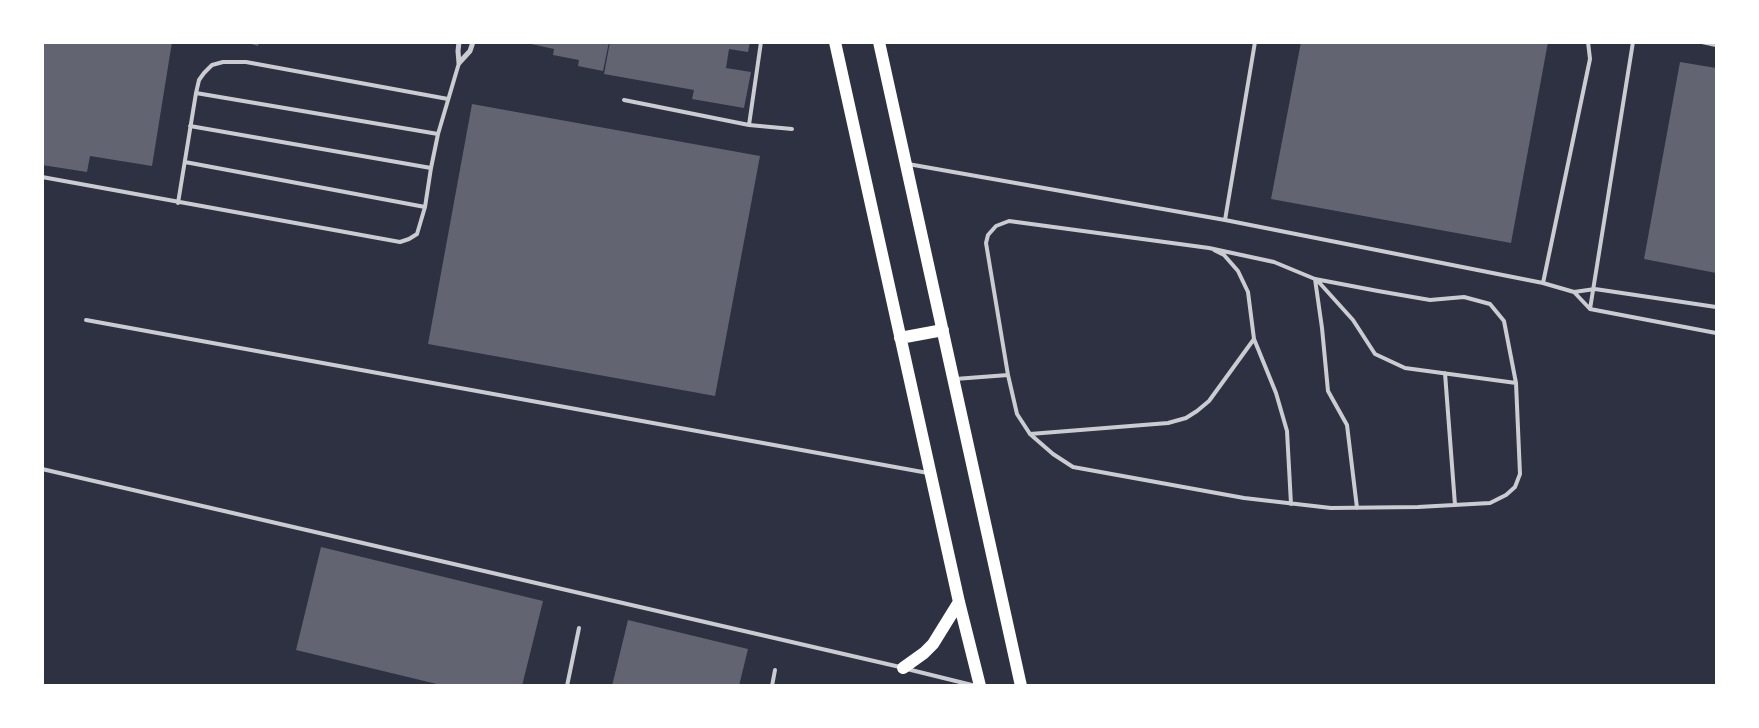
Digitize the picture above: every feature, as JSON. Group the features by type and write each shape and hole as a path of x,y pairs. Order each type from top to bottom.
{"main road":[{"path":"834,42 978,686"},
{"path":"879,42 1021,686"},
{"path":"900,338 943,330"},
{"path":"903,668 933,644 958,602"}],"street":[{"path":"459,42 459,63"},
{"path":"459,63 470,51 473,42"}],"lane":[{"path":"749,125 762,42"},
{"path":"1225,220 1255,42"},
{"path":"1543,283 1590,60 1588,42"},
{"path":"1590,309 1595,289 1633,42"},
{"path":"1702,42 1716,45"},
{"path":"178,203 199,80 212,65 223,62 246,62 448,99"},
{"path":"42,177 400,242 409,240 417,234 425,207 430,168 438,134 459,63"},
{"path":"196,93 438,134"},
{"path":"624,100 749,125 792,129"},
{"path":"190,126 430,168"},
{"path":"185,162 425,207"},
{"path":"906,164 1225,220 1543,283 1574,292 1595,289 1716,308"},
{"path":"1010,221 1209,248 1274,262 1315,279 1430,300 1464,297 1490,304 1504,321 1516,383 1520,474 1515,487 1506,495 1490,503 1331,508 1244,498 1073,467 1052,454 1030,434 1017,414 1008,375 986,243 988,235 996,226 1010,221"},
{"path":"1209,248 1224,255 1238,271 1248,292 1254,339 1276,392 1287,431 1291,504"},
{"path":"1315,279 1353,320 1375,354 1405,368 1516,383"},
{"path":"1315,279 1328,391 1347,424 1356,508"},
{"path":"1574,292 1590,309 1716,333"},
{"path":"86,320 931,473"},
{"path":"1030,434 1168,422 1186,418 1198,411 1209,401 1254,339"},
{"path":"1444,373 1455,505"},
{"path":"953,379 1008,375"},
{"path":"42,469 978,686"},
{"path":"567,686 579,628"},
{"path":"772,686 775,670"}],"building":[{"path":"42,42 172,42 152,166 90,156 87,172 42,165"},
{"path":"245,42 259,42 258,46"},
{"path":"522,42 609,42 603,71 578,66 579,60 553,55 554,49"},
{"path":"610,42 750,42 748,52 729,49 726,68 751,72 744,108 692,99 694,90 604,74"},
{"path":"1301,42 1548,42 1511,243 1271,199"},
{"path":"1680,62 1716,68 1716,273 1644,259"},
{"path":"472,104 760,156 715,396 428,344"},
{"path":"321,547 543,601 522,686 445,686 296,650"},
{"path":"628,620 748,649 739,686 612,686"}]}
